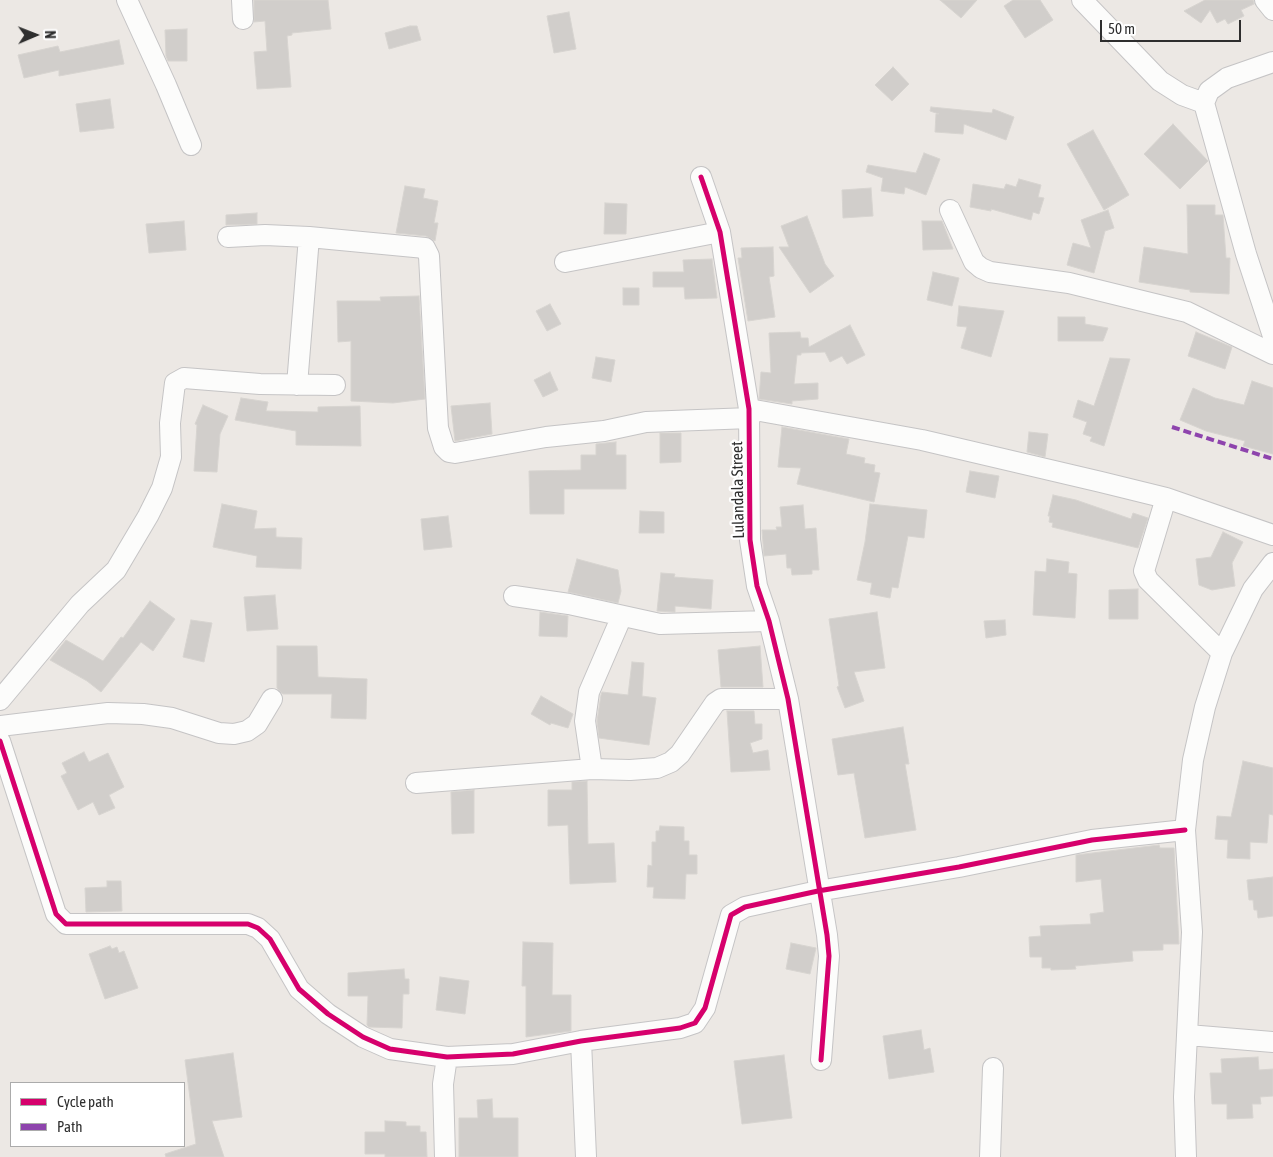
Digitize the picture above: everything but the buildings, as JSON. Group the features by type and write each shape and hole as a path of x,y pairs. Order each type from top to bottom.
{"street":[{"path":"127,0 191,145"},
{"path":"1082,0 1160,81 1182,94 1204,103"},
{"path":"1265,0 1273,10"},
{"path":"1273,62 1227,78 1209,91 1204,103 1249,263 1273,336"},
{"name":"Lulandala Street","path":"701,177 720,232 749,414 750,540 757,586 769,621 788,699 806,802 829,956 821,1060"},
{"path":"950,210 974,262 981,268 990,272 1070,283 1188,312 1273,354"},
{"path":"565,262 720,232"},
{"path":"228,237 265,235 309,237 425,248 429,256 438,428 444,447 449,452 455,453 546,437 604,431 646,422 749,414 922,440 1166,498 1273,534"},
{"path":"297,384 309,237"},
{"path":"0,700 80,604 116,570 148,516 162,488 171,457 170,423 175,383 184,378 335,385"},
{"path":"1166,498 1144,571 1148,580 1222,653"},
{"path":"1186,1157 1184,1097 1192,932 1185,830 1193,760 1205,707 1222,653 1253,589 1273,563"},
{"path":"514,596 569,604 621,618 660,624 769,621"},
{"path":"592,769 585,721 589,692 621,618"},
{"path":"416,783 592,769 657,768 671,762 721,698 788,699"},
{"path":"0,726 108,713 143,714 172,718 219,733 234,734 247,730 257,724 272,699"},
{"path":"0,741 56,914 66,924 248,924 258,928 270,939 299,989 328,1014 363,1038 390,1049 447,1057 513,1054 581,1041 680,1028 695,1023 705,1008 731,915 745,907 818,890 959,866 1092,840 1185,830"},
{"path":"1188,1035 1273,1042"},
{"path":"581,1041 586,1157"},
{"path":"445,1157 443,1084 447,1057"},
{"path":"990,1157 993,1068"}],"marked path":[{"path":"1172,427 1273,459"}],"cycle path":[{"path":"701,177 720,232 749,409 750,540 757,586 769,621 788,699 827,935 829,956 821,1060"},
{"path":"0,741 56,914 66,924 248,924 258,928 270,939 299,989 328,1014 363,1037 390,1049 447,1057 513,1054 581,1041 680,1028 695,1023 705,1008 731,915 745,907 818,891 959,867 1092,840 1185,830"}]}
